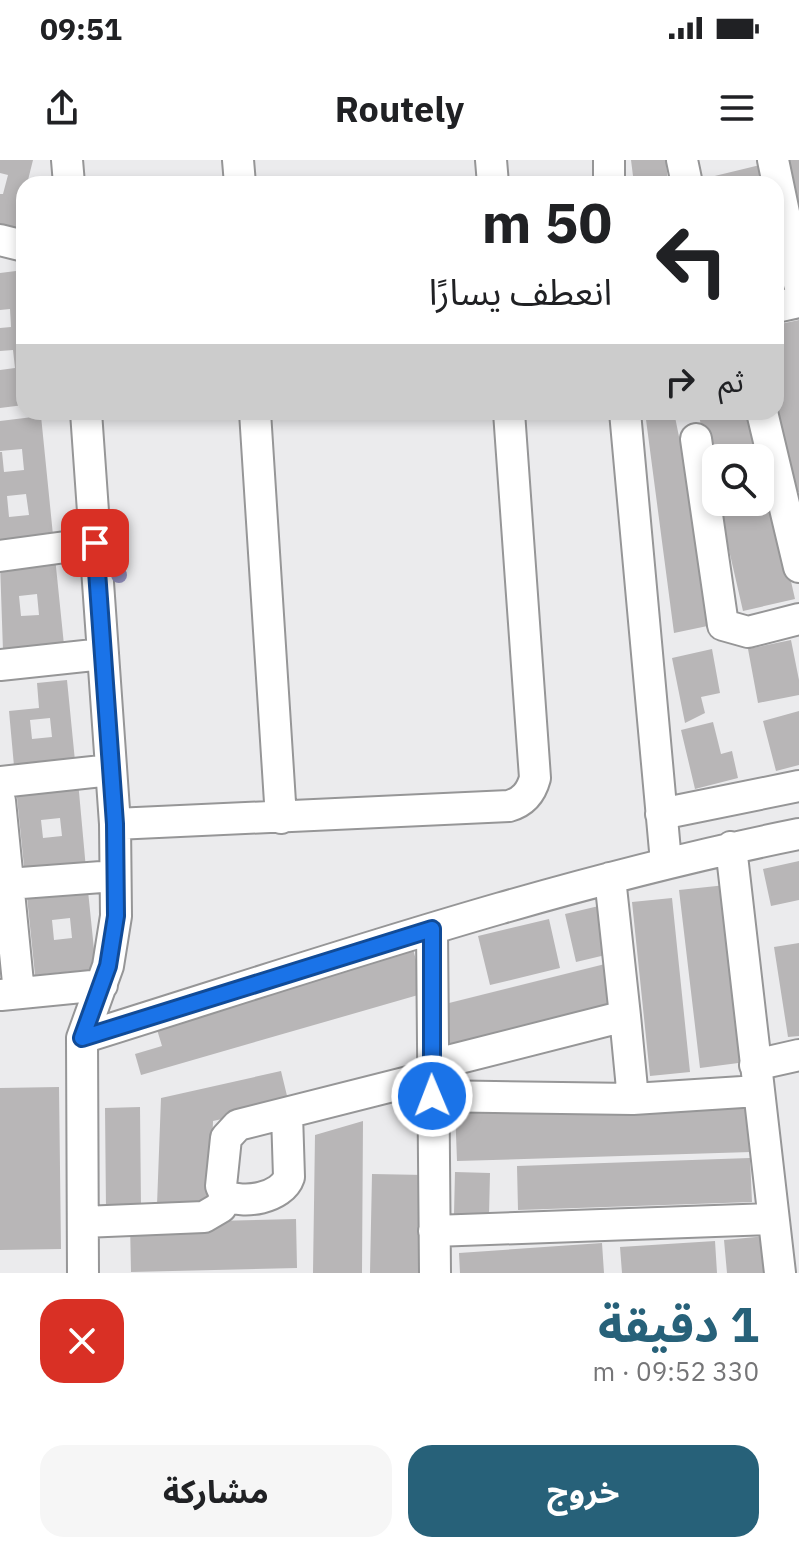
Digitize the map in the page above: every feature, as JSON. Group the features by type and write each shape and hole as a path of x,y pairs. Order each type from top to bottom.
{"street":[{"path":"784,212 799,284"},
{"path":"83,1273 82,1038 102,985 116,916 115,824 87,420"},
{"path":"256,420 281,818"},
{"path":"115,824 509,806 529,793 535,778 510,420"},
{"path":"626,420 666,862"},
{"path":"764,420 793,512 799,567"},
{"path":"696,439 723,625 748,632 799,619"},
{"path":"0,556 95,543"},
{"path":"0,665 103,654"},
{"path":"0,782 111,770"},
{"path":"661,814 799,786"},
{"path":"0,801 8,884 6,926 10,994 102,985"},
{"path":"82,1038 432,929 666,862 799,834"},
{"path":"731,847 780,1273"},
{"path":"8,884 115,876"},
{"path":"610,878 633,1099"},
{"path":"432,929 435,1273"},
{"path":"83,1222 204,1217 221,1207 225,1195 221,1186 224,1145 230,1130 253,1120 288,1126 625,1016"},
{"path":"432,1079 633,1099 756,1078 799,1055"},
{"path":"225,1195 237,1199 265,1196 282,1189 289,1177 288,1126"},
{"path":"434,1231 773,1219"}],"building":[{"path":"0,160 33,160 29,176 16,176 16,235 0,231 0,194 3,194 8,175 0,173"},
{"path":"631,160 666,160 667,176 633,176"},
{"path":"777,160 799,160 799,249 784,188 784,176 781,176"},
{"path":"760,165 763,176 715,176"},
{"path":"784,270 789,290 784,291"},
{"path":"16,271 16,406 0,408 0,370 15,368 13,350 0,351 0,328 11,327 10,309 0,310 0,273"},
{"path":"799,320 799,492 791,494 777,420 784,420 784,323"},
{"path":"41,420 54,545 0,550 0,452 4,472 24,470 22,449 0,451 0,421","holes":["26,494 29,515 9,517 7,496"]},
{"path":"646,420 676,420 717,624 674,633"},
{"path":"700,420 755,420 760,444 705,444"},
{"path":"774,506 795,599 743,611 721,516 774,516"},
{"path":"55,557 64,645 3,651 0,563","holes":["37,594 39,615 21,616 19,596"]},
{"path":"791,640 799,695 758,703 748,649"},
{"path":"712,649 720,693 701,697 705,713 685,723 672,658"},
{"path":"67,680 76,771 15,777 9,711 39,708 37,683","holes":["50,718 52,737 32,739 30,720"]},
{"path":"799,711 799,765 776,771 763,721"},
{"path":"713,722 721,754 732,751 738,778 695,789 681,730"},
{"path":"78,781 86,869 25,876 16,788","holes":["60,818 62,836 43,838 41,820"]},
{"path":"799,861 799,900 771,906 763,869"},
{"path":"87,881 96,969 35,975 26,887","holes":["70,918 72,938 54,940 52,920"]},
{"path":"726,885 746,1062 700,1068 679,890"},
{"path":"672,898 690,1072 650,1076 632,902"},
{"path":"603,905 614,953 576,962 565,914"},
{"path":"549,919 560,968 490,985 478,936"},
{"path":"799,943 799,1036 788,1037 774,947"},
{"path":"413,949 425,993 141,1075 135,1054 162,1046 155,1023"},
{"path":"609,963 620,1009 449,1052 437,1006"},
{"path":"281,1071 289,1104 213,1121 210,1207 157,1205 161,1098"},
{"path":"59,1087 61,1249 0,1250 0,1088"},
{"path":"750,1099 751,1152 457,1161 455,1108"},
{"path":"140,1107 141,1208 106,1209 105,1108"},
{"path":"363,1121 362,1273 313,1273 315,1135"},
{"path":"750,1158 752,1202 518,1210 517,1166"},
{"path":"455,1172 490,1173 489,1215 454,1214"},
{"path":"372,1174 425,1175 423,1273 370,1273"},
{"path":"296,1219 297,1268 131,1272 130,1223"},
{"path":"768,1236 771,1273 727,1273 724,1240"},
{"path":"715,1241 717,1273 622,1273 620,1247"},
{"path":"602,1243 604,1273 460,1273 459,1253"}],"route":[{"path":"95,543 115,824 116,916 108,966 82,1038 432,929 432,1096"}]}
